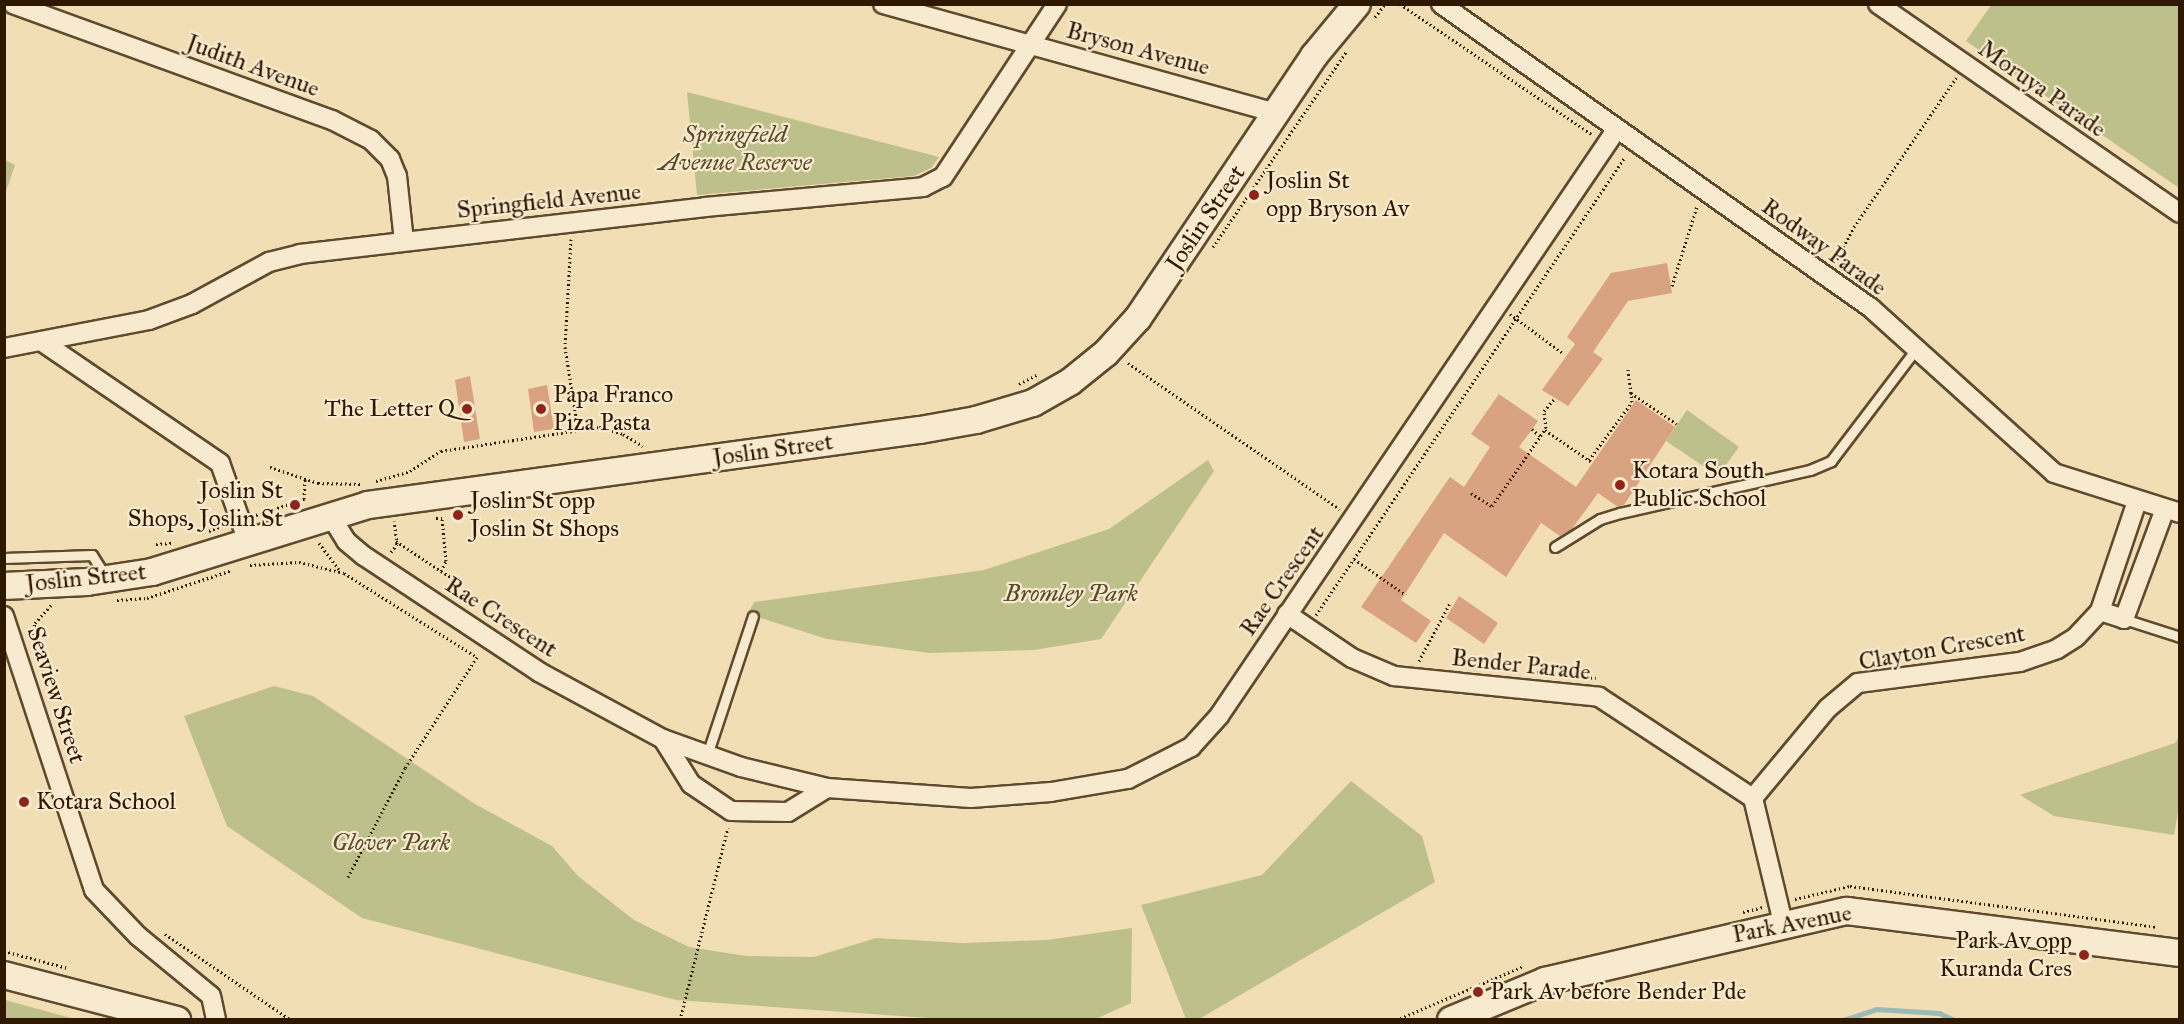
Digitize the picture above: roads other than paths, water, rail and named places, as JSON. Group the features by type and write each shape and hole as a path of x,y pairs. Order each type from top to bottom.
{"street":[{"name":"Judith Avenue","path":"13,4 332,120 371,140 390,159 397,176 404,241"},
{"name":"Bryson Avenue","path":"883,4 1276,112"},
{"name":"Springfield Avenue","path":"4,348 149,320 192,304 269,261 300,254 404,241 923,187 943,177 1058,4"},
{"name":"Rodway Parade","path":"1441,4 1616,130 1871,308 2054,473 2172,511"},
{"name":"Moruya Parade","path":"1878,4 2180,213"},
{"name":"Joslin Street","path":"4,586 109,590 152,572 247,554 330,515 368,505 920,430 976,420 1033,403 1070,382 1106,353 1138,318 1314,56 1365,11"},
{"name":"Rae Crescent","path":"330,515 346,541 364,556 539,672 663,739 707,755 827,788 971,798 1051,792 1128,779 1191,747 1219,716 1616,130"},
{"path":"41,341 220,463 247,554"},
{"name":"Clayton Crescent","path":"1753,798 1828,708 1858,683 2020,662 2057,649 2076,637 2100,612 2137,501"},
{"path":"2100,612 2124,619 2172,511"},
{"name":"Bender Parade","path":"1287,614 1352,657 1394,676 1599,697 1753,798"},
{"name":"Seaview Street","path":"4,616 94,890 138,936 211,996 216,1020"},
{"name":"Rae Crescent","path":"663,739 691,784 731,811 788,812 827,788"},
{"path":"1753,798 1783,923"},
{"name":"Park Avenue","path":"1451,1020 1536,984 1783,923 1862,911 2180,952"},
{"path":"4,975 177,1020"}],"lane":[{"path":"1554,546 1600,519 1810,470 1830,461 1916,349"},
{"path":"4,558 92,555 109,590"},
{"path":"707,755 753,616"},
{"path":"2124,619 2180,637"}],"waterway":[{"path":"1843,1020 1876,1009 1939,1013 1954,1020"}],"place":[{"name":"Joslin St opp Bryson Av","path":"1254,195"},
{"name":"The Letter Q","path":"467,409"},
{"name":"Papa Franco Piza Pasta","path":"541,409"},
{"name":"Kotara South Public School","path":"1620,485"},
{"name":"Joslin St Shops, Joslin St","path":"295,505"},
{"name":"Joslin St opp Joslin St Shops","path":"458,515"},
{"name":"Kotara School","path":"24,802"},
{"name":"Park Av opp Kuranda Cres","path":"2084,955"},
{"name":"Park Av before Bender Pde","path":"1478,992"}],"park label":[{"name":"Springfield Avenue Reserve","path":"735,149"},
{"name":"Bromley Park","path":"1071,594"},
{"name":"Glover Park","path":"391,843"}]}
